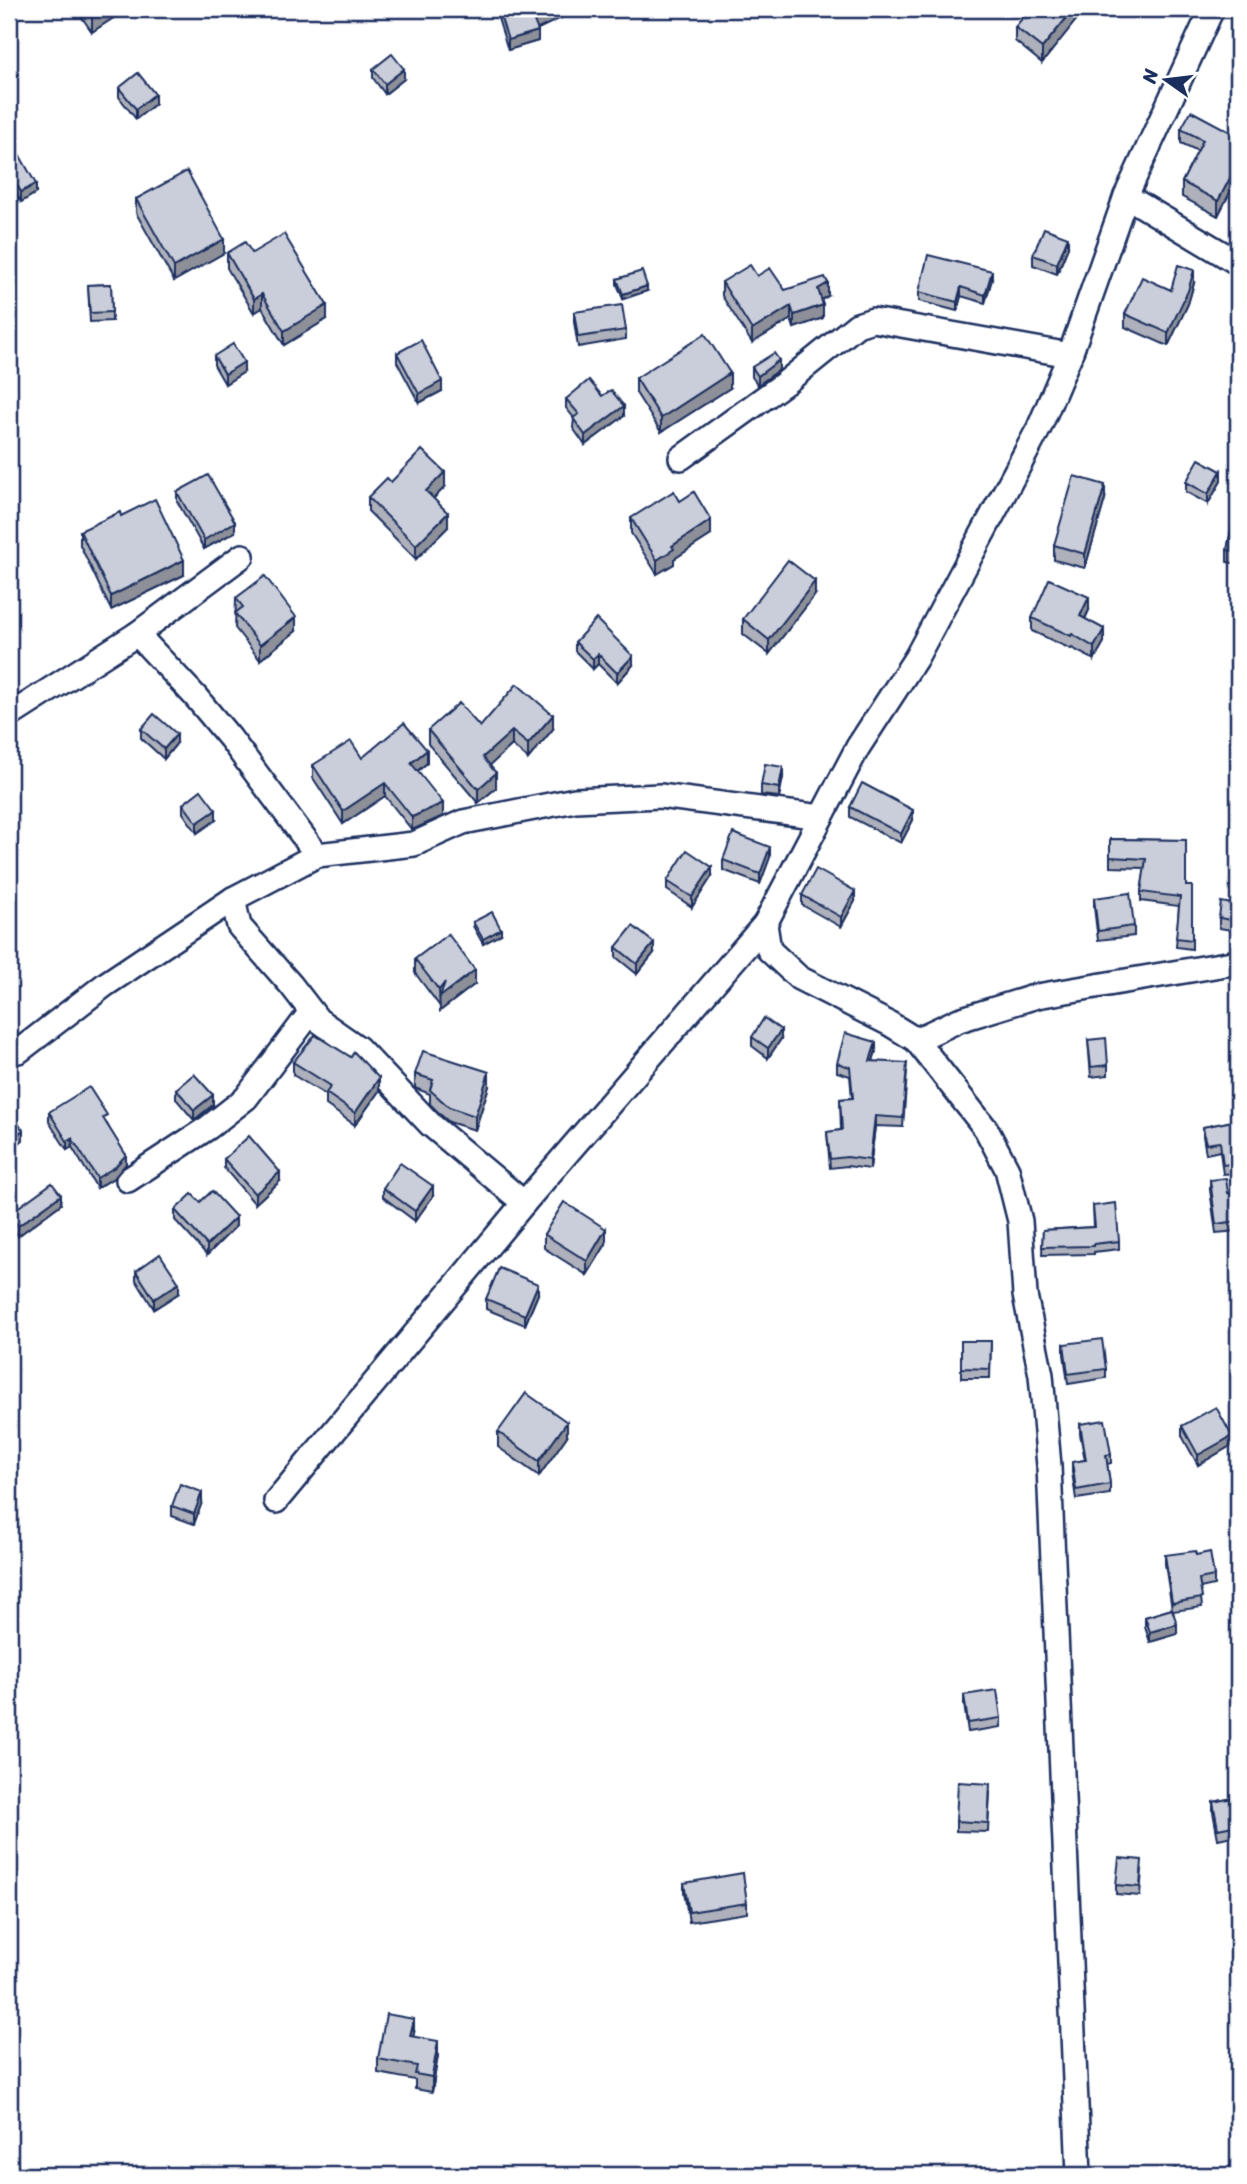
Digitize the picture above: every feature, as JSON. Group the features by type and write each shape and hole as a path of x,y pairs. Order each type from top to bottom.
{"street":[{"path":"276,1502 524,1203 765,924 858,747 916,658 1039,428 1070,355 1126,196 1212,9"},
{"path":"1126,196 1238,263"},
{"path":"681,458 785,383 857,325 873,320 1070,355"},
{"path":"9,716 137,634 242,556"},
{"path":"137,634 230,738 317,855"},
{"path":"19,1051 106,984 233,899 317,855 414,844 463,822 575,800 660,796 821,817"},
{"path":"233,899 239,926 318,1020 358,1048 430,1125 524,1203"},
{"path":"765,924 769,950 799,978 916,1040 986,1129 1007,1169 1020,1221 1025,1295 1041,1375 1049,1466 1079,2175"},
{"path":"916,1040 959,1020 1037,996 1238,962"},
{"path":"128,1180 209,1127 246,1098 311,1012"}],"building":[{"path":"86,9 107,9 92,18"},
{"path":"498,9 560,9 534,21 538,31 508,40"},
{"path":"1030,9 1074,9 1042,48 1015,27"},
{"path":"392,54 404,69 385,84 373,69"},
{"path":"138,73 155,94 136,109 119,88"},
{"path":"1191,111 1238,136 1238,163 1218,201 1182,182 1203,140 1181,129"},
{"path":"19,154 36,184 21,192 9,171 9,160"},
{"path":"187,171 224,239 174,267 136,199"},
{"path":"1044,228 1068,237 1057,264 1033,255"},
{"path":"284,234 327,305 284,331 262,294 254,299 227,253 245,242 252,253"},
{"path":"928,255 992,271 985,295 961,287 957,302 919,292"},
{"path":"750,265 757,276 770,268 785,290 825,277 828,283 818,289 823,305 794,315 791,306 752,330 722,282"},
{"path":"1178,265 1194,270 1188,291 1168,333 1125,314 1142,277 1171,290"},
{"path":"642,271 647,286 623,294 617,279"},
{"path":"111,284 112,312 90,313 88,285"},
{"path":"622,305 626,330 578,337 574,312"},
{"path":"705,334 730,373 661,418 636,378"},
{"path":"421,340 442,381 419,394 397,353"},
{"path":"233,344 244,362 225,374 214,356"},
{"path":"774,353 779,360 758,376 752,367"},
{"path":"589,380 602,396 611,390 624,406 585,435 573,418 579,414 566,399"},
{"path":"422,450 445,472 426,491 448,513 416,545 368,497 387,478 391,482"},
{"path":"1199,459 1221,471 1208,494 1186,482"},
{"path":"208,475 235,522 204,540 177,492"},
{"path":"1074,476 1105,485 1085,554 1054,545"},
{"path":"674,491 680,501 694,492 711,520 672,546 674,549 657,560 631,518"},
{"path":"1238,497 1238,552 1227,550"},
{"path":"155,499 184,560 111,596 80,531 120,512 121,516"},
{"path":"788,560 815,581 769,640 743,619"},
{"path":"265,576 296,617 260,645 235,613 243,607 236,598"},
{"path":"1049,579 1089,597 1080,616 1104,629 1094,647 1072,634 1071,636 1032,618"},
{"path":"596,619 633,656 617,673 598,654 593,659 575,642"},
{"path":"517,684 553,715 528,744 512,731 483,757 496,773 478,789 428,730 459,703 480,727"},
{"path":"154,714 177,734 164,749 141,729"},
{"path":"404,723 427,750 411,763 443,803 412,817 385,783 343,811 313,765 351,741 362,758"},
{"path":"765,764 783,767 779,788 761,785"},
{"path":"862,783 913,810 901,834 850,807"},
{"path":"201,790 216,810 197,823 183,804"},
{"path":"733,833 770,847 760,874 723,860"},
{"path":"1110,839 1186,840 1186,886 1192,886 1192,940 1176,938 1180,897 1141,892 1146,859 1110,857"},
{"path":"687,850 712,867 692,897 667,881"},
{"path":"816,869 855,891 841,917 802,895"},
{"path":"1130,893 1134,926 1098,931 1094,898"},
{"path":"1221,902 1238,905 1238,921 1219,918"},
{"path":"492,912 501,929 483,939 473,922"},
{"path":"633,926 654,943 637,964 616,947"},
{"path":"448,934 475,970 440,997 445,982 439,990 415,959"},
{"path":"764,1018 781,1030 768,1048 752,1037"},
{"path":"845,1033 876,1042 870,1061 907,1063 903,1118 875,1116 870,1160 847,1157 830,1159 827,1132 842,1130 840,1099 853,1098 850,1067 837,1063"},
{"path":"315,1035 351,1057 354,1052 379,1078 355,1113 326,1093 331,1086 293,1062"},
{"path":"1106,1038 1108,1065 1091,1067 1088,1040"},
{"path":"423,1051 489,1072 475,1116 449,1107 430,1090 433,1080 415,1074"},
{"path":"194,1074 213,1095 194,1110 176,1089"},
{"path":"89,1087 107,1115 103,1118 126,1155 115,1167 97,1178 72,1138 67,1141 49,1112"},
{"path":"9,1112 23,1130 9,1141"},
{"path":"1238,1120 1238,1163 1223,1165 1220,1142 1206,1144 1203,1127"},
{"path":"249,1136 280,1172 255,1194 224,1159"},
{"path":"400,1163 433,1186 415,1211 383,1188"},
{"path":"1226,1178 1228,1193 1238,1194 1238,1221 1216,1224 1210,1180"},
{"path":"52,1183 61,1195 18,1226 9,1214"},
{"path":"212,1191 236,1217 207,1245 175,1210 192,1194 200,1202"},
{"path":"564,1202 606,1229 587,1261 544,1234"},
{"path":"1116,1203 1119,1241 1094,1246 1042,1247 1043,1230 1095,1227 1093,1206"},
{"path":"160,1254 179,1283 154,1299 136,1271"},
{"path":"499,1268 538,1284 525,1315 486,1299"},
{"path":"1238,1280 1238,1306 1237,1306 1233,1281"},
{"path":"1102,1339 1106,1369 1068,1374 1064,1344"},
{"path":"961,1341 991,1341 990,1369 961,1368"},
{"path":"526,1393 567,1422 539,1461 498,1432"},
{"path":"1216,1407 1232,1436 1198,1455 1182,1426"},
{"path":"1105,1420 1111,1454 1106,1455 1110,1484 1076,1490 1072,1462 1086,1460 1080,1424"},
{"path":"180,1484 202,1492 194,1514 172,1506"},
{"path":"1195,1551 1196,1555 1210,1552 1214,1576 1199,1579 1202,1598 1172,1603 1165,1555"},
{"path":"1172,1609 1177,1624 1150,1632 1145,1617"},
{"path":"997,1690 1001,1718 968,1723 964,1695"},
{"path":"958,1782 990,1784 988,1823 956,1821"},
{"path":"1238,1797 1238,1825 1218,1829 1213,1802"},
{"path":"1119,1858 1142,1860 1140,1887 1116,1885"},
{"path":"743,1873 747,1903 689,1912 684,1883"},
{"path":"386,2014 414,2019 410,2036 438,2041 432,2077 415,2074 417,2066 378,2059"},
{"path":"1175,2168 1182,2175 1168,2175"}]}
